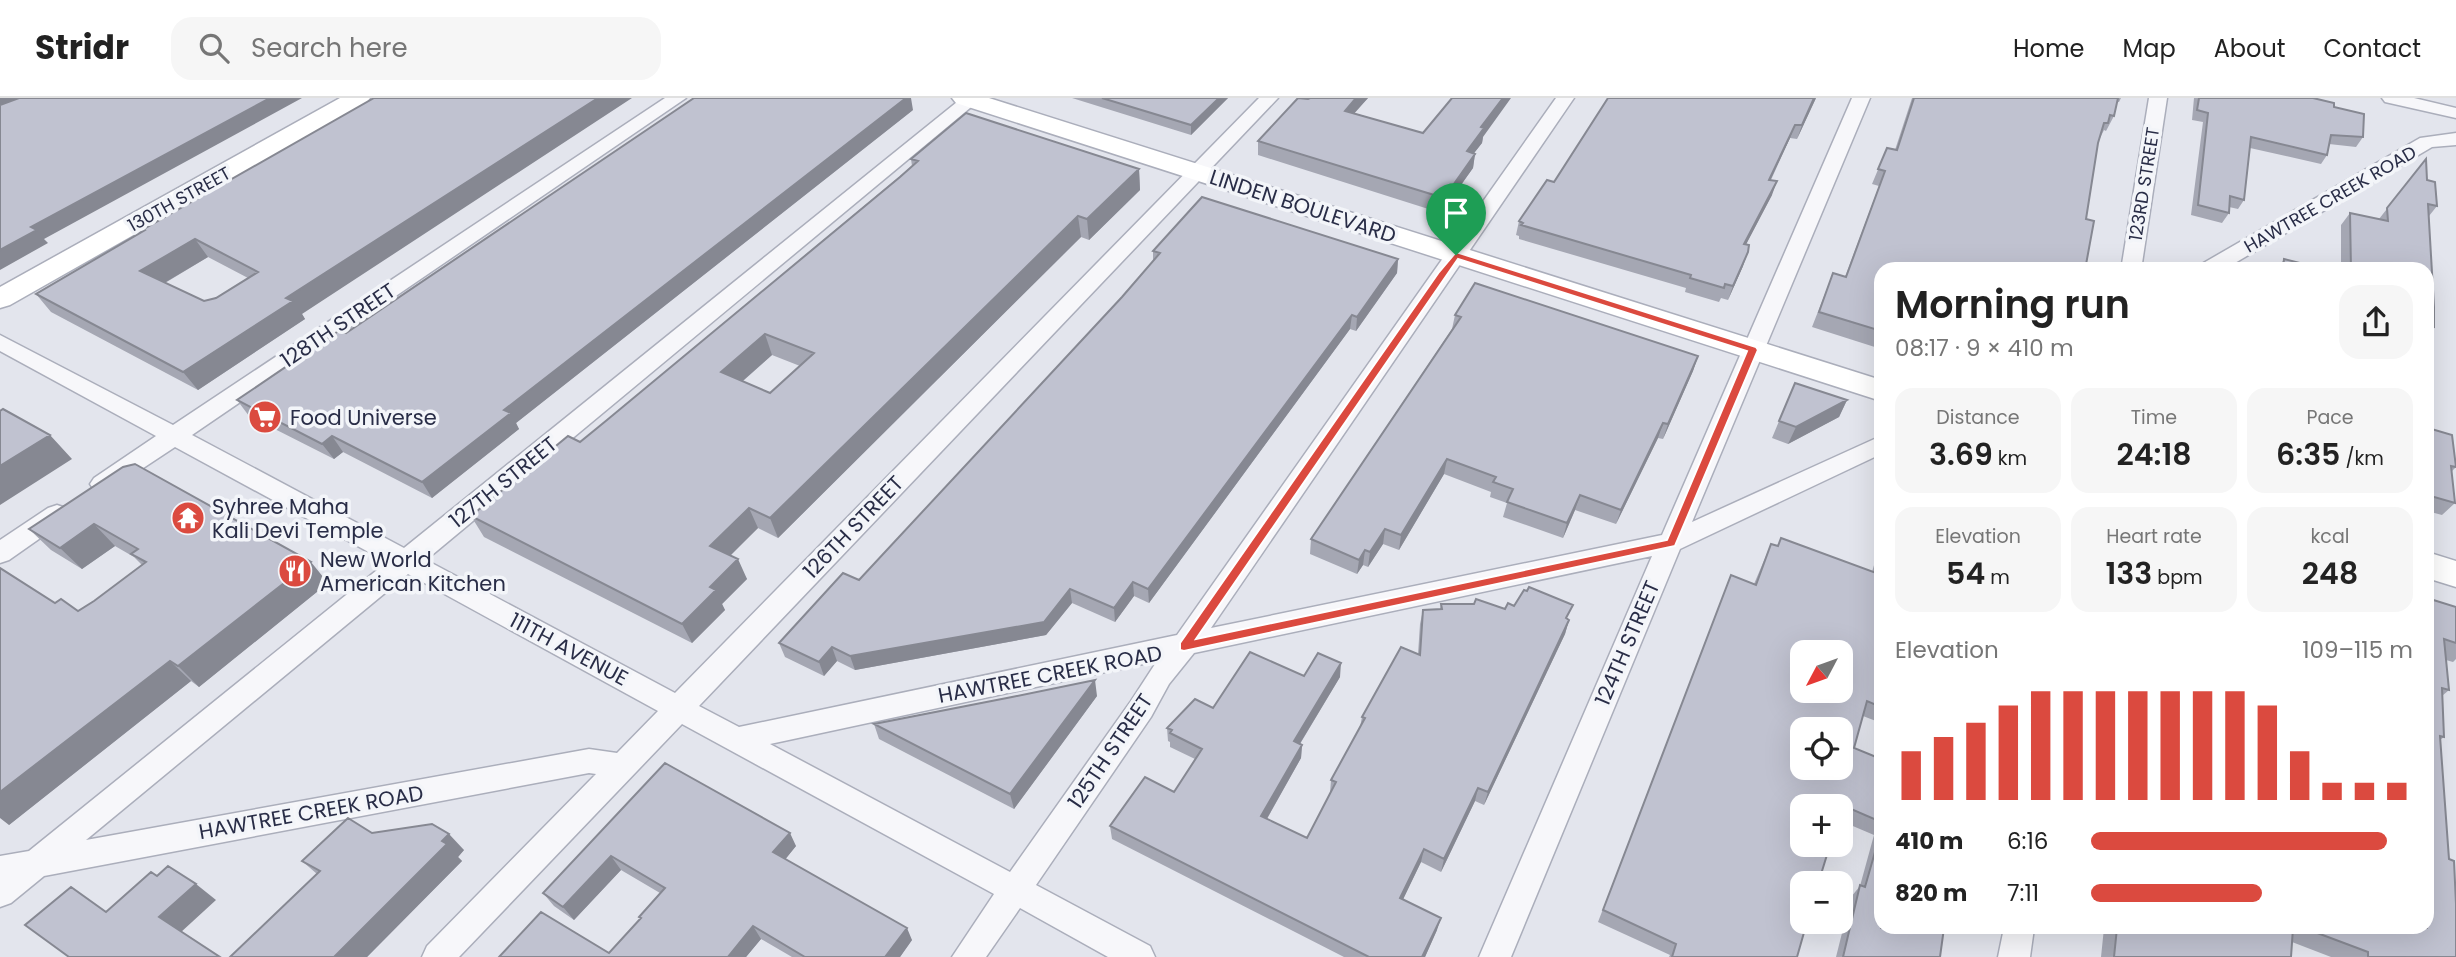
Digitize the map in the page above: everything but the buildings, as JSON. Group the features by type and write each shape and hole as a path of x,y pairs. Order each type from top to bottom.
{"main road":[{"name":"130TH STREET","path":"0,299 358,98"},
{"name":"LINDEN BOULEVARD","path":"969,99 1874,389"},
{"path":"2434,567 2456,574"}],"street":[{"name":"128TH STREET","path":"0,553 677,98"},
{"name":"126TH STREET","path":"438,957 1269,98"},
{"name":"125TH STREET","path":"968,957 1141,709 1160,677 1565,98"},
{"name":"124TH STREET","path":"1495,957 1651,584 1861,98"},
{"name":"123RD STREET","path":"2132,262 2158,98"},
{"path":"2391,98 2453,107 2456,137"},
{"name":"127TH STREET","path":"0,892 969,99"},
{"name":"HAWTREE CREEK ROAD","path":"2221,262 2427,142 2456,137"},
{"name":"111TH AVENUE","path":"0,342 1139,957"},
{"name":"HAWTREE CREEK ROAD","path":"736,740 805,723 1671,543 1874,447"},
{"name":"HAWTREE CREEK ROAD","path":"0,870 589,761 622,766"},
{"path":"2014,957 2018,934"}],"place":[{"name":"Food Universe","path":"265,417"},
{"name":"Syhree Maha Kali Devi Temple","path":"188,518"},
{"name":"New World American Kitchen","path":"295,571"}],"route":[{"path":"1456,255 1753,350 1671,543 1184,646 1443,274 1456,255"}]}
